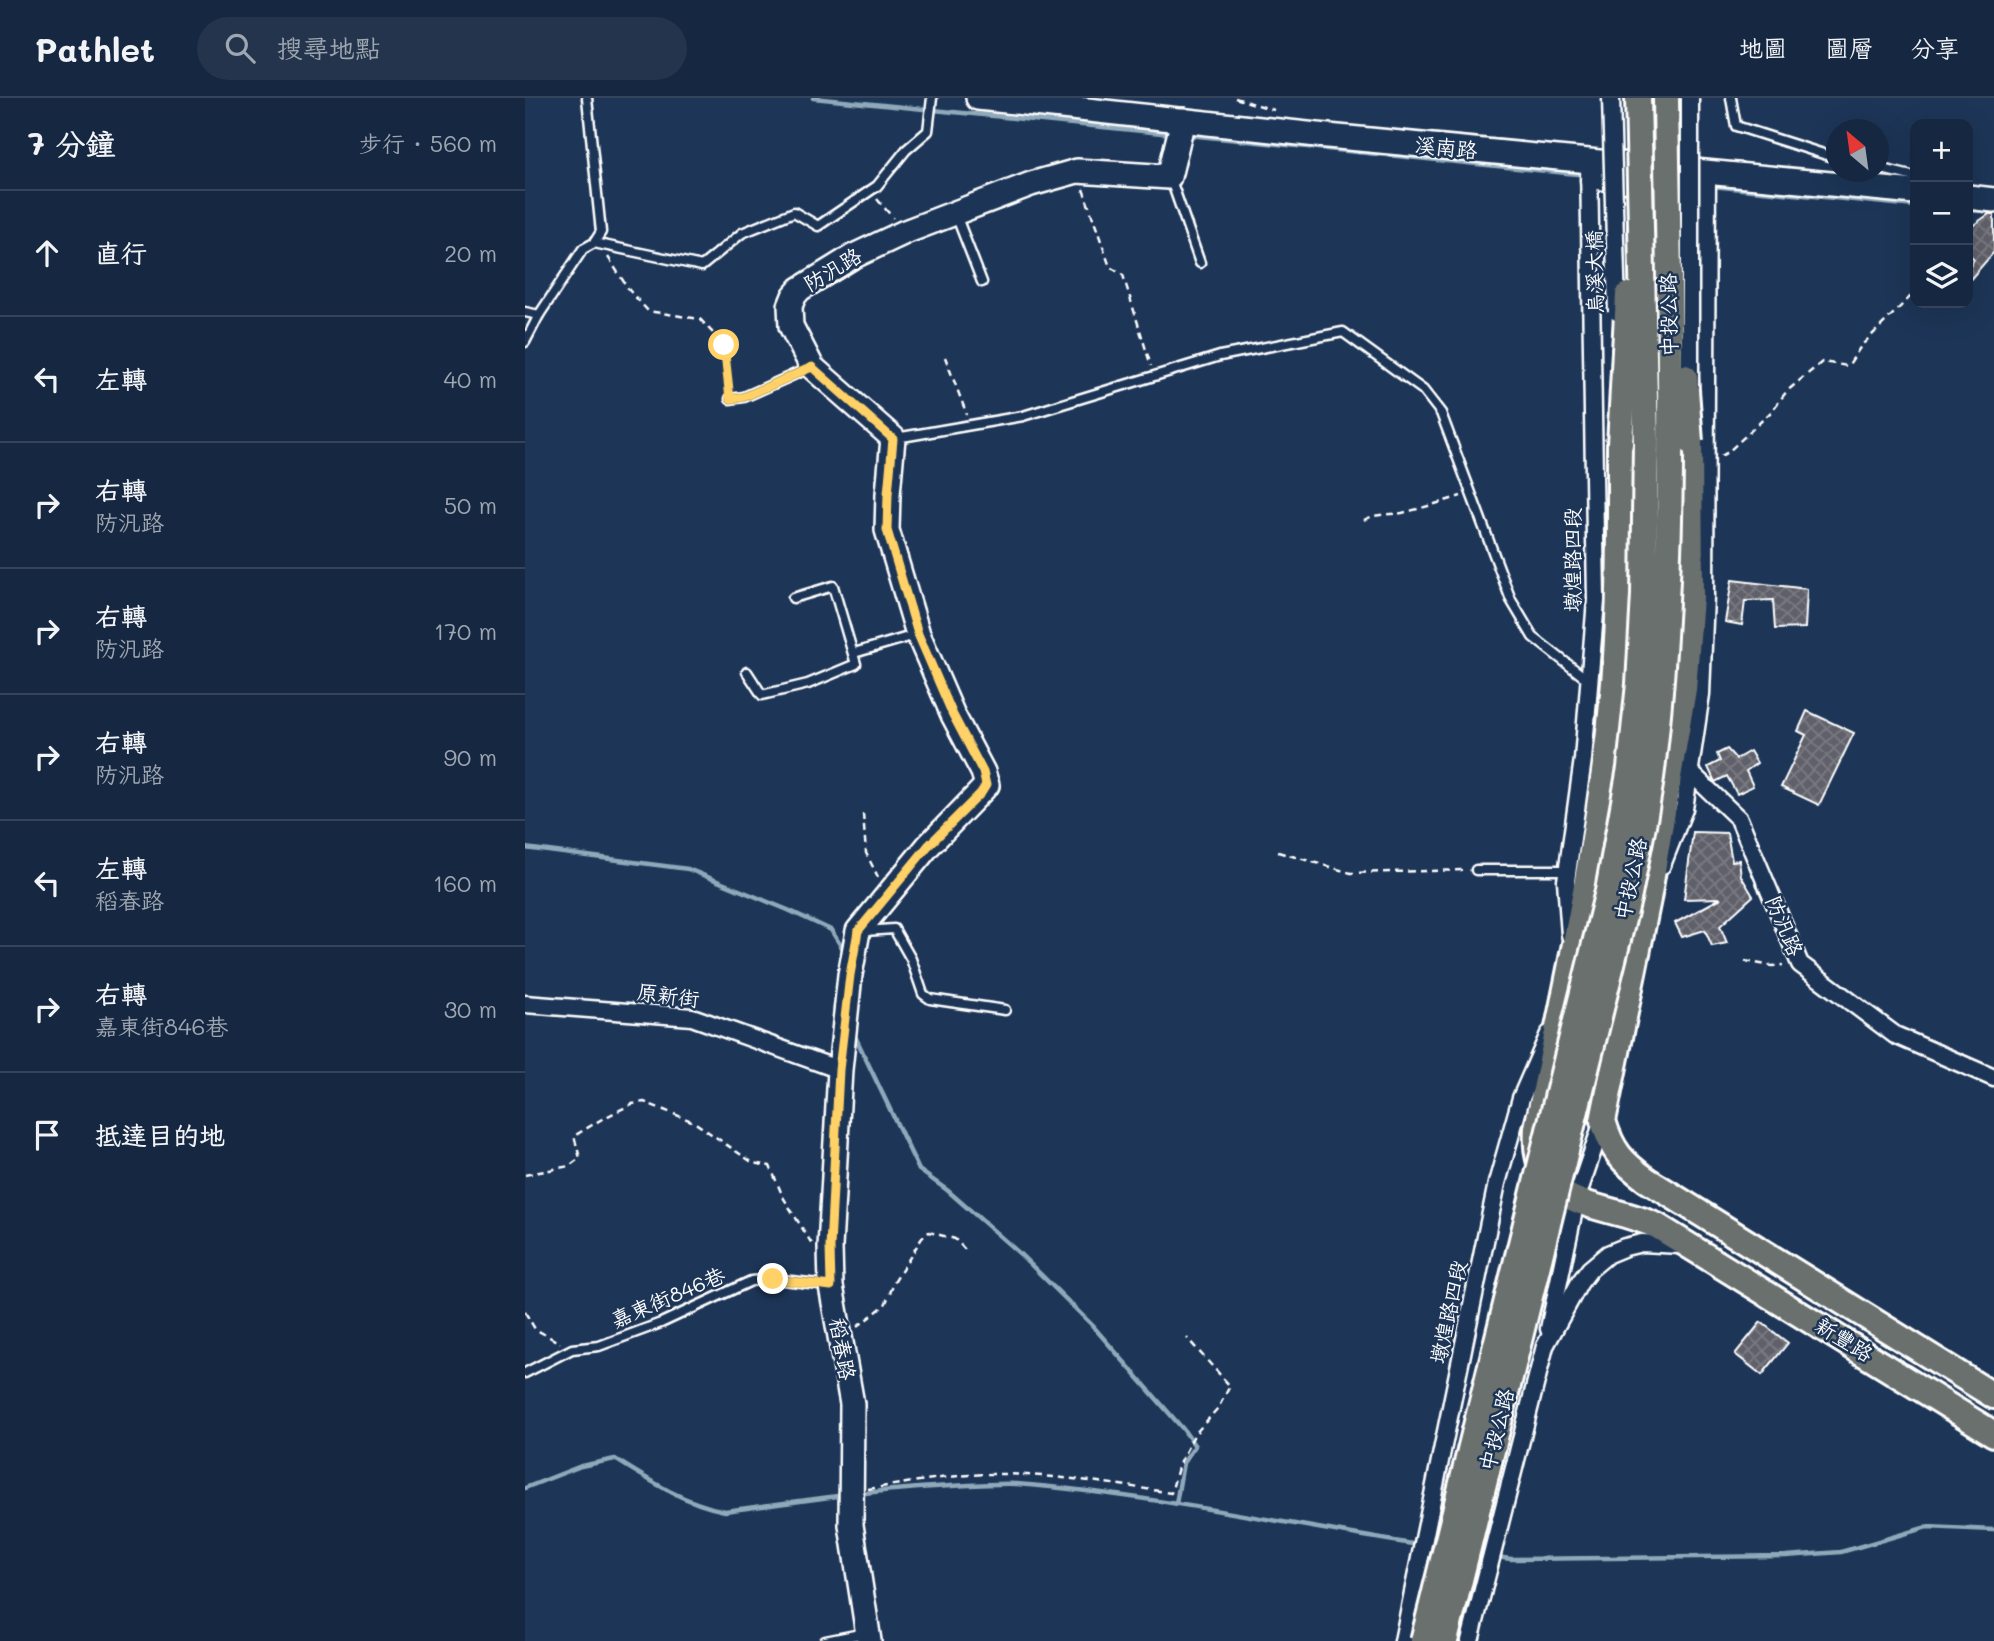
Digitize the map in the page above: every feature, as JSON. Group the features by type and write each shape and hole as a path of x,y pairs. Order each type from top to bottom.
{"main road":[{"name":"新豐路","path":"1625,98 1629,284 1620,444 1620,593 1614,683 1586,888 1537,1128 1537,1159 1543,1174 1563,1195 1642,1219 1694,1247 1994,1434"},
{"name":"中投公路","path":"1423,1641 1608,891 1630,768 1639,684 1644,595 1646,443 1638,98"},
{"name":"中投公路","path":"1445,1641 1629,895 1652,773 1667,595 1671,443 1666,98"},
{"path":"1603,1121 1648,899 1684,689 1691,597 1690,442 1679,295 1677,98"},
{"name":"新豐路","path":"1603,1121 1608,1139 1617,1155 1629,1167 1709,1220 1994,1395"},
{"path":"1912,1383 1931,1357"}],"street":[{"name":"溪南路","path":"978,98 1183,120 1589,171 1706,182 1910,192"},
{"name":"烏溪大橋","path":"1611,98 1620,444"},
{"path":"1690,98 1690,442"},
{"path":"1169,177 1183,120"},
{"name":"防汎路","path":"893,439 812,367 791,326 790,306 800,289 852,257 905,232 1031,184 1077,171 1169,177"},
{"name":"墩煌路四段","path":"1572,957 1566,881 1583,759 1596,600 1589,171"},
{"path":"1648,899 1684,809 1701,694 1705,596 1706,182"},
{"path":"1973,198 1994,200"},
{"path":"858,931 928,846 986,785 983,772 953,715 918,634 887,530 893,439"},
{"name":"防汎路","path":"1690,772 1739,819 1800,964 1895,1035 1994,1078"},
{"name":"稻春路","path":"858,931 839,1070 830,1247 831,1286 852,1404 851,1525 869,1637"},
{"name":"墩煌路四段","path":"1403,1641 1497,1183 1521,1098 1563,1000"},
{"name":"原新街","path":"525,1004 692,1017 839,1070"},
{"path":"1408,1621 1471,1639 1545,1346 1576,1200 1603,1121"},
{"path":"1545,1346 1580,1282 1590,1269 1608,1254 1642,1243 1694,1247"}],"lane":[{"path":"525,342 539,315 583,249 594,243 601,232 587,98"},
{"path":"594,243 702,266 742,233 794,212 818,226 877,186 906,150 928,131 932,98"},
{"path":"1731,98 1736,126 1826,155"},
{"path":"1889,171 1910,176"},
{"path":"1169,177 1200,263"},
{"path":"955,212 982,282"},
{"path":"525,312 539,315"},
{"path":"893,439 1023,416 1220,356 1343,332 1423,390 1441,413 1511,600 1533,637 1590,681"},
{"path":"730,399 744,397 812,367"},
{"path":"747,672 762,695 808,684 856,664 833,586 793,598"},
{"path":"854,653 918,634"},
{"path":"1476,870 1567,870"},
{"path":"858,931 894,929 911,958 923,994 930,999 1005,1010"},
{"name":"嘉東街846巷","path":"525,1373 572,1349 599,1346 661,1323 751,1281 773,1279 831,1286"},
{"path":"825,1641 869,1637"}],"path":[{"path":"1077,171 1110,267 1123,275 1154,376"},
{"path":"870,191 905,232"},
{"path":"611,245 608,257 629,290 648,311 700,319 724,345 730,399"},
{"path":"1705,464 1728,452 1771,412 1787,391 1822,362 1849,366 1861,346 1910,297"},
{"path":"945,357 971,425"},
{"path":"1364,520 1374,515 1401,513 1471,494"},
{"path":"863,814 866,853 888,895"},
{"path":"1278,852 1351,873 1476,870"},
{"path":"1745,961 1772,966 1800,964"},
{"path":"525,1175 569,1166 580,1158 574,1136 632,1104 643,1102 694,1122 753,1163 770,1166 806,1239 813,1245 830,1247"},
{"path":"841,1340 885,1305 895,1281 922,1238 929,1232 955,1239 968,1253"},
{"path":"525,1312 535,1329 572,1349"},
{"path":"851,1491 939,1477 1004,1474 1078,1479 1171,1493 1179,1464 1193,1435 1218,1408 1230,1386 1187,1338"}],"building":[{"path":"1989,214 1994,214 1994,252 1973,276 1974,259 1973,225"},
{"path":"1732,580 1807,589 1805,628 1775,629 1773,600 1745,601 1742,625 1725,622"},
{"path":"1807,711 1854,733 1819,805 1781,787 1806,735 1798,731"},
{"path":"1727,749 1736,759 1750,751 1757,763 1746,771 1753,786 1737,794 1727,776 1715,782 1708,767 1720,761 1717,754"},
{"path":"1693,832 1727,833 1732,861 1739,860 1741,876 1753,896 1720,926 1727,943 1712,946 1705,930 1682,937 1675,923 1721,898 1684,899"},
{"path":"1761,1322 1788,1343 1762,1375 1735,1354"}],"waterway":[{"path":"813,98 1172,134"},
{"path":"1188,135 1587,175"},
{"path":"1711,186 1910,206"},
{"path":"1973,210 1994,212"},
{"path":"525,848 688,869 831,930 846,954"},
{"path":"854,1034 919,1170 947,1190 1019,1253 1091,1324 1195,1446 1183,1463 1176,1504"},
{"path":"525,1488 581,1466 615,1459 681,1497 725,1511 845,1495"},
{"path":"857,1494 927,1487 1016,1484 1175,1504 1438,1548"},
{"path":"1474,1554 1511,1559 1786,1556 1841,1552 1927,1527 1994,1530"}],"route":[{"path":"724,345 730,399 744,397 812,367 893,439 887,530 918,634 953,715 983,772 986,785 928,846 858,931 839,1070 830,1247 831,1286 773,1279"}]}
